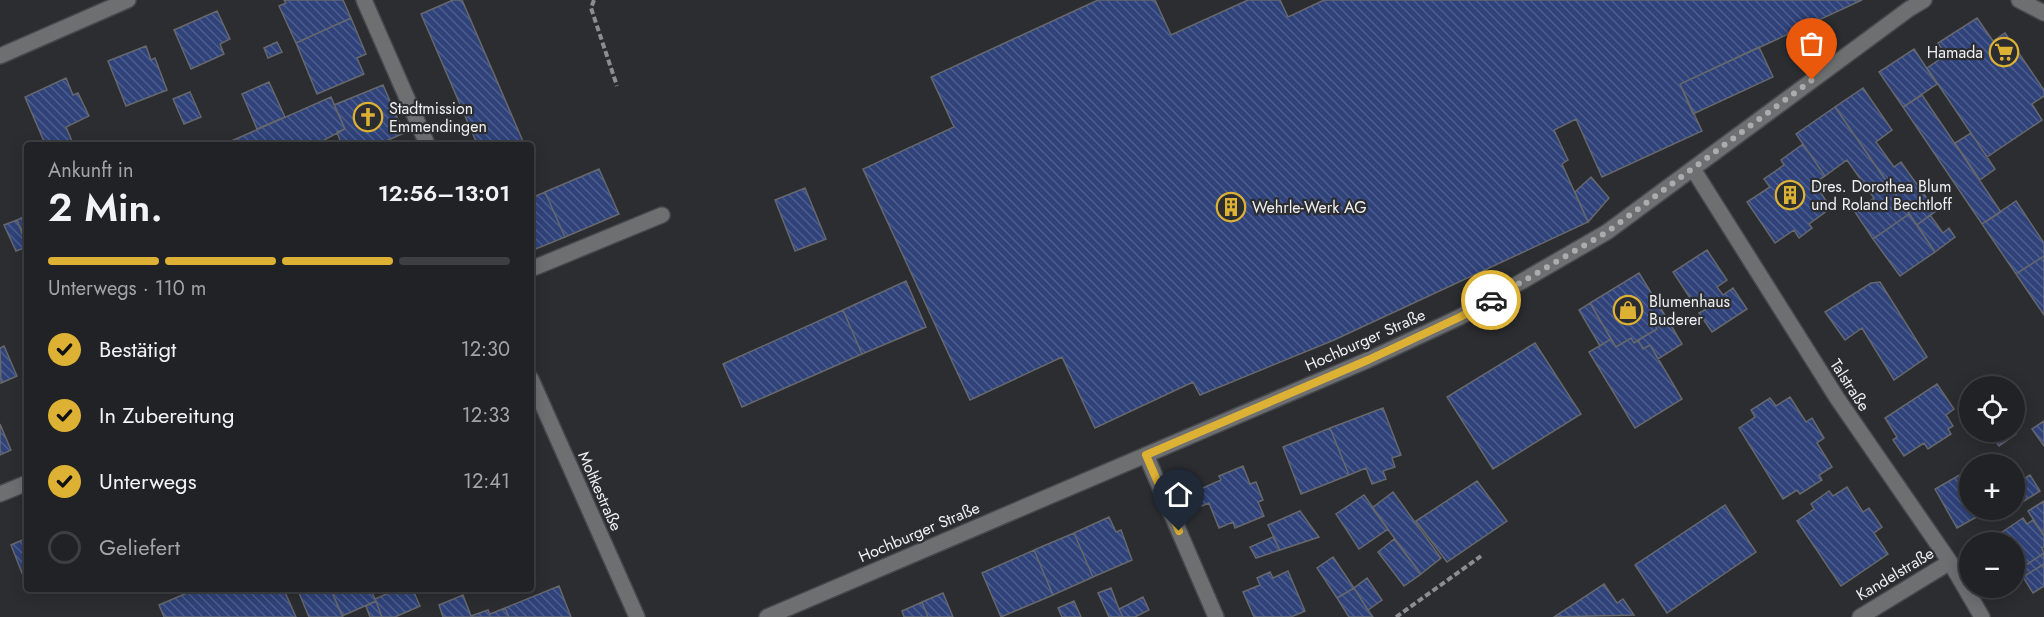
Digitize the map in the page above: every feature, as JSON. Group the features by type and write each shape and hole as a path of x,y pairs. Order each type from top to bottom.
{"street":[{"path":"0,56 129,0"},
{"path":"364,0 426,142"},
{"name":"Hochburger Straße","path":"767,617 1146,455 1460,317 1607,232 1924,0"},
{"path":"2019,0 2044,13"},
{"name":"Talstraße","path":"1693,169 1836,398 1950,562 1982,617"},
{"path":"534,268 662,215"},
{"name":"Moltkestraße","path":"534,386 637,617"},
{"path":"1146,455 1216,617"},
{"path":"0,494 24,484"},
{"name":"Kandelstraße","path":"1860,617 1950,562"}],"path":[{"path":"594,0 591,8 617,86"},
{"path":"1396,617 1481,556"}],"building":[{"path":"284,0 343,0 351,18 296,43 279,6 286,3"},
{"path":"453,0 462,0 523,142 476,142 421,14"},
{"name":"Wehrle-Werk AG","path":"1098,0 1155,0 1171,35 1248,0 1280,0 1288,17 1324,0 1862,0 1680,84 1702,131 1602,177 1576,119 1554,130 1568,160 1562,164 1588,222 1334,340 1200,395 1193,382 1095,428 1062,357 970,400 863,169 954,127 931,77"},
{"path":"217,11 230,39 220,44 224,54 191,69 174,30"},
{"path":"351,18 366,54 357,58 364,74 317,94 296,43"},
{"path":"1977,18 1993,41 2005,33 2044,90 2044,96 2032,104 2042,120 1987,157 1927,68 1946,55 1938,43"},
{"path":"277,42 282,52 268,58 264,48"},
{"path":"146,46 151,60 155,58 167,90 126,106 108,61"},
{"path":"1759,47 1773,77 1693,114 1680,84"},
{"path":"1914,49 1937,84 1903,107 1879,72"},
{"path":"66,78 73,95 78,93 89,116 66,127 72,142 44,142 25,97"},
{"path":"269,82 285,117 257,129 242,94"},
{"path":"383,85 404,133 384,142 341,142 337,132 345,129 334,105"},
{"path":"1863,88 1892,130 1876,142 1894,167 1901,162 1936,211 1917,225 1835,107"},
{"path":"190,92 201,117 184,124 173,99"},
{"path":"1922,95 2001,212 1982,224 1903,107"},
{"path":"331,97 345,129 321,142 229,142"},
{"path":"1835,107 1909,214 1873,239 1855,212 1874,198 1847,160 1825,176 1796,134"},
{"path":"1971,133 1995,169 1980,180 1955,143"},
{"name":"Dres. Dorothea Blum und Roland Bechtloff","path":"1803,144 1825,176 1814,183 1831,208 1809,224 1812,228 1799,238 1794,230 1775,243 1747,202 1770,187 1764,179 1784,165 1781,160"},
{"path":"599,169 619,214 565,237 545,192"},
{"path":"1591,177 1609,198 1588,222 1575,192"},
{"path":"805,188 826,239 795,251 775,200"},
{"path":"545,192 565,237 534,250 534,197"},
{"path":"2016,201 2044,243 2044,256 2016,274 1982,224"},
{"path":"1909,214 1935,252 1900,276 1873,239"},
{"path":"1930,215 1943,233 1949,228 1955,237 1935,252 1917,225"},
{"path":"24,216 24,237 17,220"},
{"path":"17,220 24,239 24,248 16,251 4,225"},
{"path":"1707,250 1727,280 1717,287 1723,295 1733,288 1747,309 1712,332 1699,313 1705,310 1699,301 1694,304 1673,272"},
{"path":"2044,256 2044,315 2016,274"},
{"name":"Blumenhaus Buderer","path":"1639,273 1666,317 1654,324 1657,329 1634,343 1631,338 1616,347 1590,303"},
{"path":"906,281 926,327 862,354 843,310"},
{"path":"1880,282 1927,357 1894,380 1862,328 1845,340 1825,312 1871,283"},
{"path":"1590,303 1611,339 1600,346 1579,310"},
{"path":"843,310 862,354 742,407 723,364"},
{"path":"1666,317 1682,344 1658,359 1650,345 1643,349 1638,340 1657,329 1654,324"},
{"path":"1631,338 1634,343 1638,340 1643,349 1650,345 1682,399 1635,428 1589,352 1611,339 1616,347"},
{"path":"1535,343 1581,414 1493,469 1447,397"},
{"path":"4,346 17,376 1,383 0,348"},
{"path":"1937,384 1954,409 1946,415 1953,426 1948,429 1951,434 1928,449 1924,443 1904,456 1893,440 1897,437 1885,418"},
{"path":"1790,397 1806,422 1812,418 1824,438 1817,443 1832,467 1819,475 1822,480 1800,494 1797,490 1783,499 1739,428 1755,417 1751,410 1770,398 1776,406"},
{"path":"1383,408 1401,455 1392,458 1395,467 1383,471 1386,479 1372,484 1366,468 1349,475 1330,428"},
{"path":"2044,421 2044,446 2032,429"},
{"path":"0,424 11,450 0,455"},
{"path":"1330,428 1349,475 1301,494 1283,447"},
{"path":"1243,466 1250,484 1256,482 1263,500 1258,502 1264,516 1235,528 1233,522 1219,528 1209,503 1202,506 1196,491 1221,480 1219,476"},
{"path":"1959,475 1959,520 1971,520 1957,528 1935,489"},
{"path":"2030,475 2040,491 2025,500 2025,478"},
{"path":"1477,481 1507,521 1447,562 1416,521"},
{"path":"1847,487 1863,512 1869,508 1882,527 1874,533 1888,554 1841,586 1797,521 1814,509 1811,504 1829,491 1833,496"},
{"path":"1393,492 1441,558 1421,574 1372,508"},
{"path":"1364,495 1388,529 1359,549 1336,514"},
{"path":"2044,501 2044,536 2028,511"},
{"path":"1725,505 1756,552 1667,613 1635,565"},
{"path":"1300,511 1319,537 1280,550 1268,525"},
{"path":"1109,517 1116,532 1121,530 1132,560 1093,577 1074,533"},
{"path":"2020,520 2024,520 2027,524 2033,520 2044,536 2044,547 2042,548 2044,553 2025,566 2025,532 2002,532"},
{"path":"1074,533 1093,577 1053,595 1034,550"},
{"path":"1273,537 1280,550 1256,558 1250,547"},
{"path":"24,539 24,578 11,545"},
{"path":"1394,539 1421,574 1404,586 1378,552"},
{"path":"1034,550 1053,595 1001,617 982,573"},
{"path":"2044,553 2044,564 2025,576 2025,566"},
{"path":"1333,557 1354,588 1337,598 1317,568"},
{"path":"2044,564 2044,586 2033,593 2025,580 2025,576"},
{"path":"1288,571 1305,611 1291,617 1254,617 1243,592 1260,585 1257,578 1270,572 1273,578"},
{"path":"1367,578 1382,600 1368,610 1354,588"},
{"path":"1604,584 1617,603 1623,599 1634,615 1554,617"},
{"path":"559,586 571,617 509,617 505,608"},
{"path":"1111,588 1123,617 1109,617 1098,593"},
{"path":"1354,588 1373,617 1349,617 1337,598"},
{"path":"189,592 285,592 296,617 164,617 159,605"},
{"path":"332,592 343,617 309,617 299,593"},
{"path":"332,592 372,592 376,601 342,616"},
{"path":"391,592 414,592 420,606 395,617 382,617 375,599"},
{"path":"943,593 953,617 928,617 922,602"},
{"path":"463,595 471,616 488,610 490,614 505,608 509,617 443,617 439,605"},
{"path":"1143,597 1149,610 1135,617 1123,617 1119,609"},
{"path":"376,601 382,617 370,617 366,606"},
{"path":"1074,601 1081,617 1062,617 1058,608"},
{"path":"922,602 928,617 904,617 902,611"}],"way so far":[{"path":"1491,300 1607,232 1812,80"}],"place":[{"name":"Hamada","path":"2004,52"},
{"name":"Stadtmission Emmendingen","path":"368,117"},
{"name":"Dres. Dorothea Blum und Roland Bechtloff","path":"1790,195"},
{"name":"Wehrle-Werk AG","path":"1231,207"},
{"name":"Blumenhaus Buderer","path":"1628,310"}],"route":[{"path":"1179,531 1146,455 1368,360 1491,300"}]}
